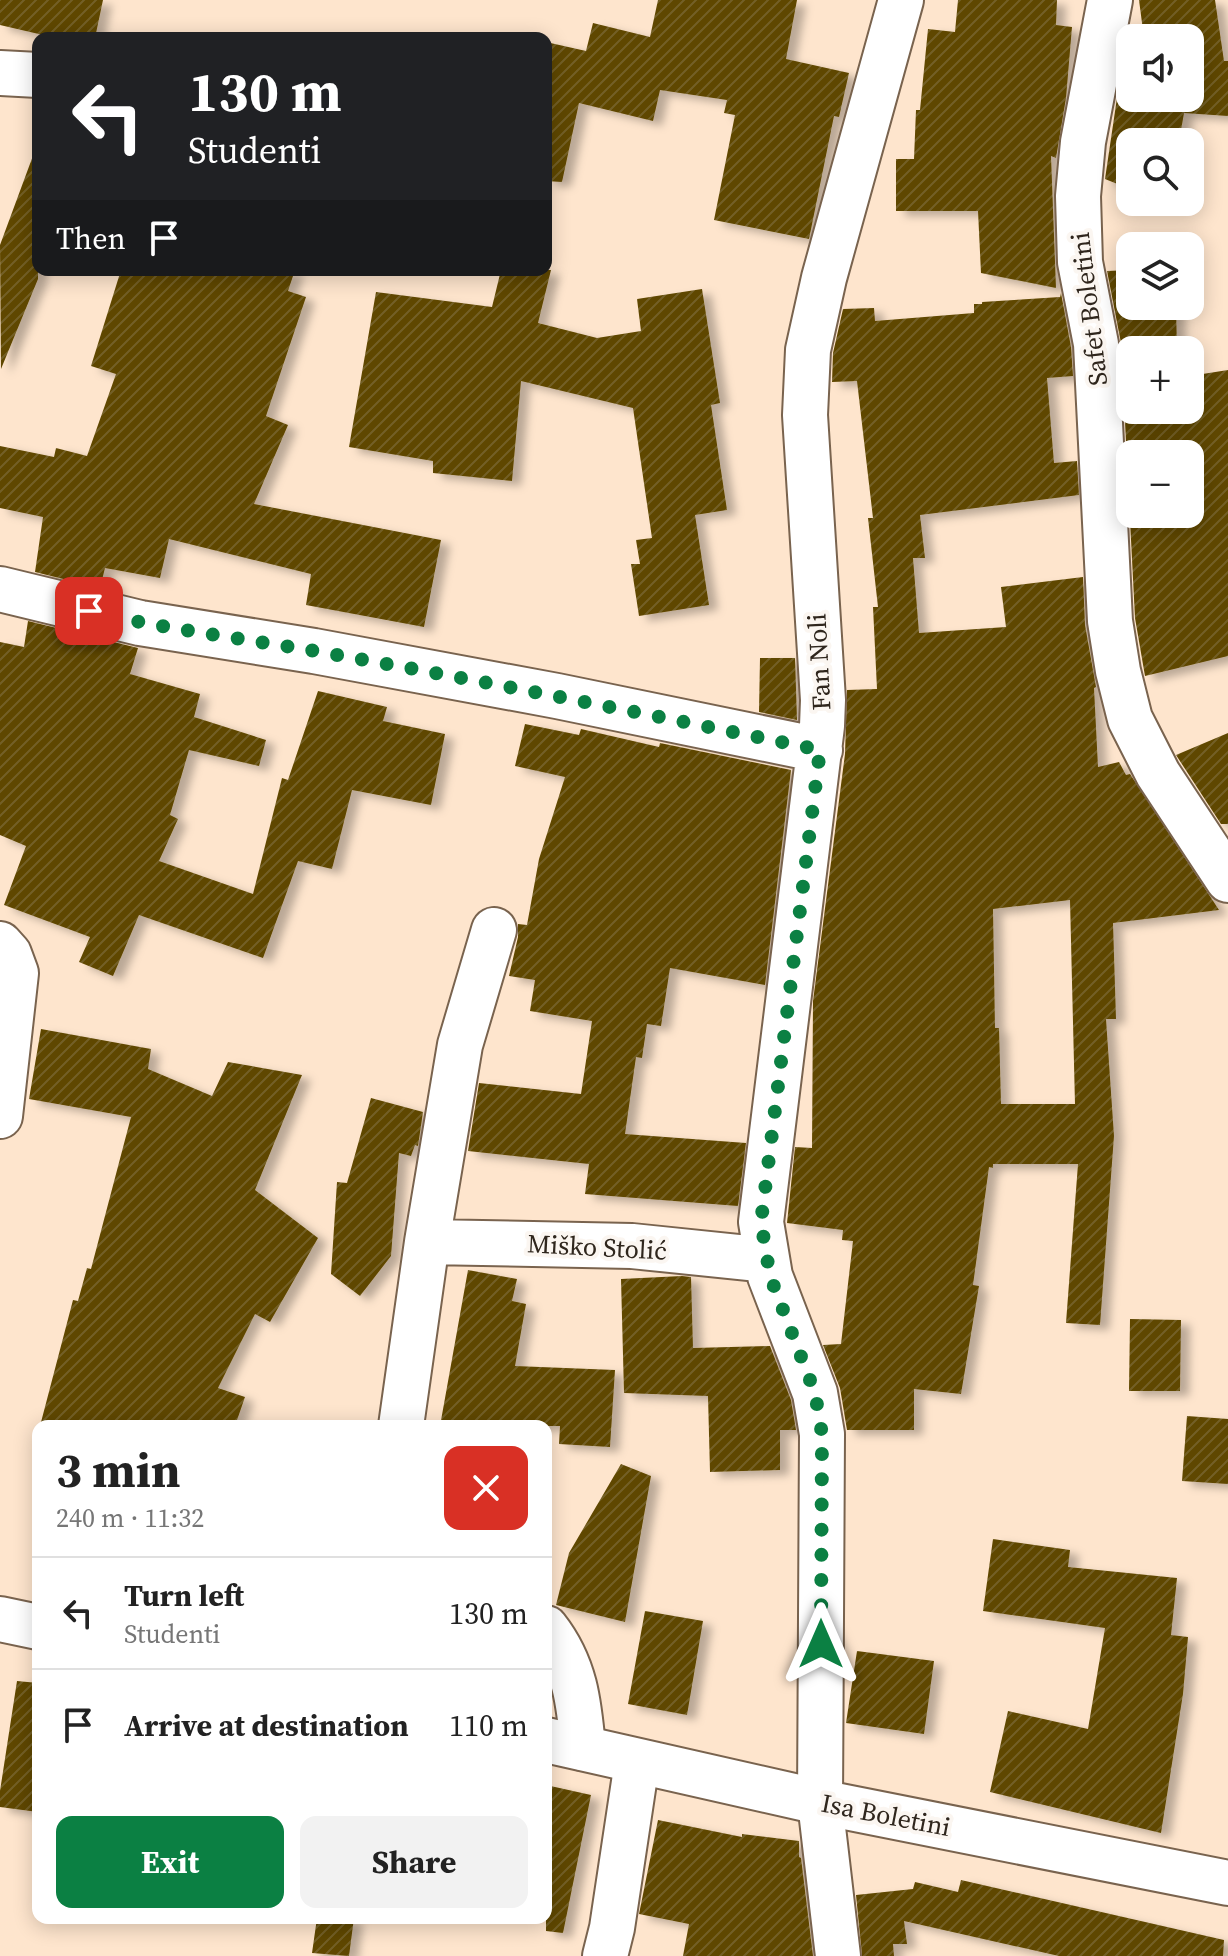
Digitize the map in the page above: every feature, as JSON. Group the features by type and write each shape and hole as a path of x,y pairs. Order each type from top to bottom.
{"street":[{"name":"Fan Noli","path":"838,1956 820,1802 822,1434 815,1393 770,1276 761,1222 820,750 823,700 805,415 808,350 824,278 901,0"},
{"name":"Safet Boletini","path":"1110,0 1083,142 1078,196 1080,262 1096,344 1110,621 1130,719 1158,774 1228,880"},
{"path":"0,73 32,75"},
{"path":"0,589 140,623 314,651 557,696 820,750"},
{"path":"402,1420 427,1242 460,1045 494,930"},
{"path":"0,944 9,954 16,973 0,1116"},
{"name":"Miško Stolić","path":"427,1242 632,1246 767,1260"},
{"path":"0,1619 32,1626"},
{"path":"552,1637 567,1660 579,1697 564,1744"},
{"name":"Isa Boletini","path":"564,1744 820,1802 1228,1883"},
{"path":"605,1956 637,1762"}],"building":[{"path":"0,0 103,0 96,32 32,32 0,25"},
{"path":"658,0 797,0 786,59 849,73 839,117 834,116 809,239 714,220 735,115 724,113 727,100 660,90 653,121 579,103 562,182 552,181 552,43 586,51 593,23 650,37"},
{"path":"958,0 1057,0 1056,25 1072,27 1066,98 1056,158 1051,156 1056,288 981,273 978,211 896,211 896,159 914,159 916,110 920,110 928,29 955,32"},
{"path":"1139,0 1215,0 1224,61 1228,61 1228,116 1184,113 1181,128 1116,128 1116,183 1105,179 1116,105 1116,112 1204,112 1204,24 1142,24"},
{"path":"32,158 32,276 38,276 38,279 1,369 0,245"},
{"path":"1107,271 1116,271 1116,317"},
{"path":"119,276 293,276 288,291 306,297 266,416 288,425 254,504 441,540 424,627 306,605 311,574 169,539 160,578 105,568 100,588 35,572 43,517 0,508 0,446 54,457 56,448 87,456 116,374 91,366"},
{"path":"500,276 550,276 538,323 597,338 641,331 637,299 702,289 720,403 711,405 727,510 695,515 709,605 639,616 631,564 640,564 636,540 652,538 633,408 521,381 512,481 433,473 433,461 349,447 376,292 492,307"},
{"path":"1061,293 1073,376 1047,378 1054,463 1077,461 1079,495 920,515 925,558 913,558 919,633 1006,627 1001,587 1083,577 1085,625 1096,687 1098,767 1119,762 1126,775 1130,774 1219,910 1113,923 1116,1019 1106,1019 1114,1136 1100,1325 1066,1323 1078,1164 993,1164 993,1168 989,1167 973,1285 979,1286 961,1394 914,1389 914,1430 847,1430 840,1388 823,1345 841,1344 853,1241 842,1240 843,1230 787,1223 795,1147 812,1148 813,1001 845,754 847,690 877,689 873,607 878,607 868,518 873,518 857,381 832,382 833,353 843,309 874,308 875,321 974,313 974,304 982,302 1060,297","holes":["1070,900 1075,1104 1001,1104 999,1028 995,1028 993,909"]},
{"path":"1117,320 1176,320 1177,336 1120,336"},
{"path":"1228,370 1228,656 1145,676 1135,618 1130,528 1204,528 1204,440 1126,440 1125,424 1204,424 1204,374"},
{"path":"28,621 138,648 130,674 200,694 194,717 266,740 259,766 189,750 170,815 178,819 159,861 253,894 282,778 288,780 318,691 387,707 383,721 445,734 431,805 352,790 332,869 298,861 263,958 139,915 113,976 79,962 90,937 4,905 26,846 0,835 0,642 24,647"},
{"path":"760,658 795,658 797,720 759,712"},
{"path":"525,724 579,735 581,729 659,747 660,743 791,770 765,985 670,968 661,1026 647,1024 642,1058 636,1057 625,1134 746,1143 738,1206 585,1194 589,1164 468,1151 479,1083 581,1094 592,1021 530,1011 535,980 509,976 518,924 527,925 539,859 565,777 515,766"},
{"path":"1228,733 1228,824 1221,824 1176,755"},
{"path":"41,1029 151,1049 148,1069 212,1096 228,1062 302,1075 255,1190 318,1238 270,1322 255,1314 218,1388 245,1397 237,1420 42,1420 73,1300 78,1301 87,1268 91,1269 131,1117 29,1099"},
{"path":"371,1098 423,1112 418,1146 415,1145 411,1156 399,1153 391,1256 360,1296 331,1274 337,1182 347,1183"},
{"path":"468,1270 517,1279 512,1301 526,1304 515,1366 615,1370 610,1447 559,1444 560,1426 552,1426 552,1420 441,1420"},
{"path":"691,1277 693,1348 770,1346 791,1400 796,1430 780,1430 780,1470 710,1472 708,1396 624,1393 621,1279"},
{"path":"1130,1319 1181,1320 1180,1391 1129,1391"},
{"path":"1187,1416 1228,1419 1228,1484 1182,1481"},
{"path":"621,1464 651,1476 625,1622 556,1605 569,1553"},
{"path":"993,1539 1070,1550 1068,1567 1177,1578 1171,1635 1188,1637 1183,1694 1161,1833 990,1792 1008,1711 1088,1729 1105,1628 983,1611"},
{"path":"645,1611 703,1621 687,1715 628,1704"},
{"path":"857,1651 934,1661 924,1734 846,1723"},
{"path":"17,1681 32,1682 32,1811 0,1807"},
{"path":"552,1786 591,1795 563,1933 546,1931 546,1924 552,1924"},
{"path":"658,1820 742,1837 742,1834 799,1841 813,1956 683,1956 689,1924 639,1914"},
{"path":"961,1880 1224,1940 1223,1956 1059,1956 904,1921 907,1944 893,1944 894,1956 862,1956 856,1895 913,1889 915,1882 958,1892"},
{"path":"316,1924 353,1924 349,1956 312,1953"}],"route":[{"path":"89,611 140,623 314,651 557,696 820,750 761,1222 770,1276 815,1393 822,1434 821,1644"}]}
